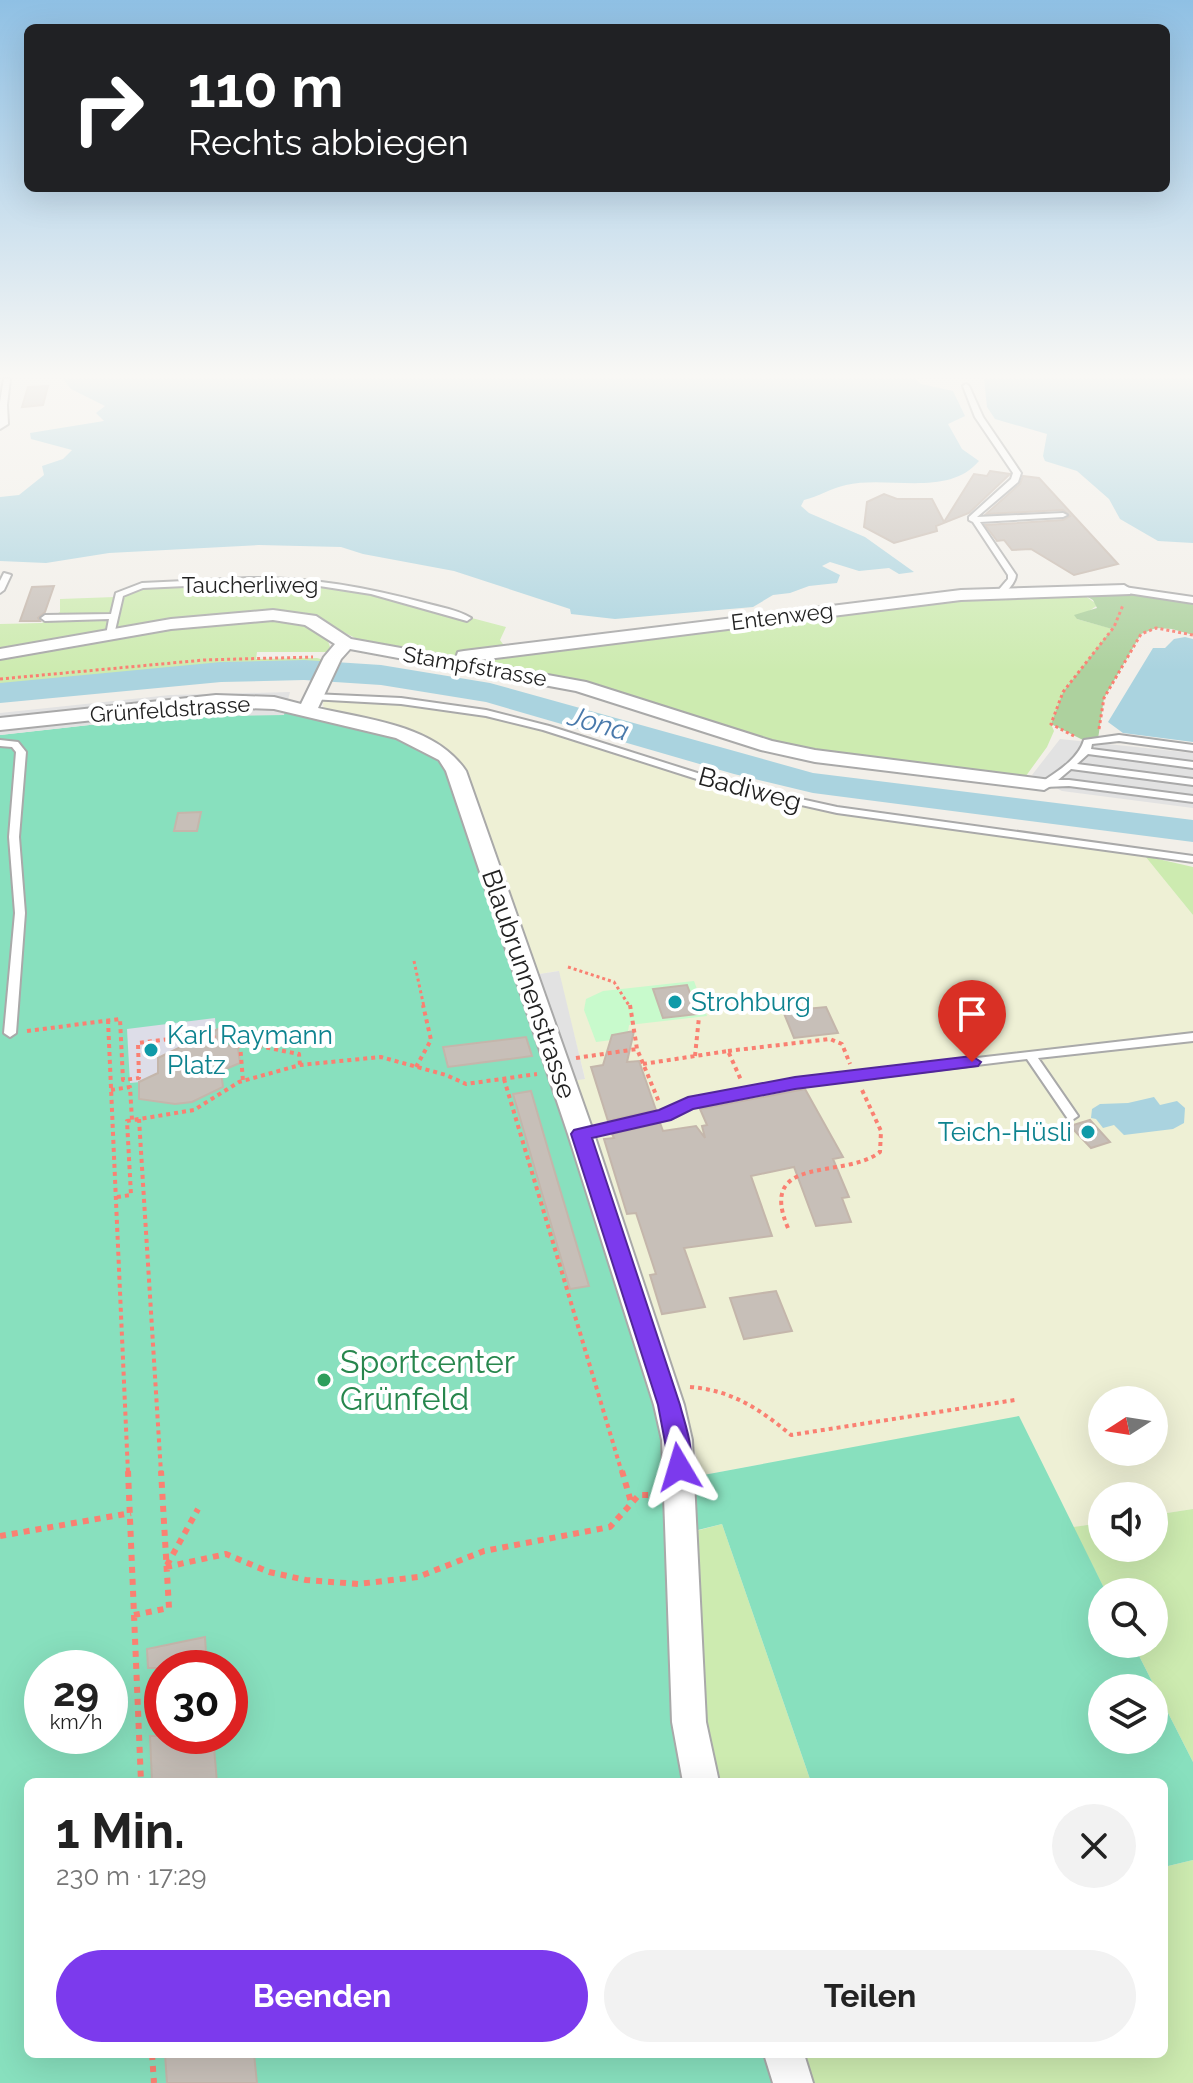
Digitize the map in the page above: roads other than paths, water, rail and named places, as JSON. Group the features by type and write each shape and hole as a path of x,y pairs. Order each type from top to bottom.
{"street":[{"name":"Entenweg","path":"442,659 860,607 1000,593 1124,590"},
{"name":"Stampfstrasse","path":"0,654 190,622 288,616 310,620 339,650 442,659 579,686 780,749 1044,784"},
{"path":"314,697 339,650"},
{"name":"Grünfeldstrasse","path":"0,724 216,701 274,703 314,697"},
{"name":"Blaubrunnenstrasse","path":"314,697 403,734 446,756 456,771 581,1134 677,1440 689,1722 700,1778"},
{"path":"785,2058 793,2083"}],"lane":[{"path":"973,520 975,514 1016,476"},
{"path":"973,520 1063,515"},
{"path":"973,520 1012,575 1000,593"},
{"path":"0,590 7,575"},
{"name":"Taucherliweg","path":"110,635 119,595 142,586 262,580 314,582 363,591 467,618"},
{"path":"1124,590 1193,600"},
{"path":"45,618 115,616"},
{"name":"Badiweg","path":"314,697 401,701 486,713 546,728 729,786 837,810 1193,859"},
{"path":"1044,784 1070,766 1090,744 1119,738 1193,748"},
{"path":"0,743 15,744 21,752 14,837 20,913 10,1033"},
{"path":"1090,744 1193,765"},
{"path":"1070,766 1193,782"},
{"path":"1044,784 1069,783 1193,799"},
{"path":"581,1134 664,1115 688,1103 746,1092 855,1075 1193,1037"},
{"path":"1030,1055 1072,1116"}],"water":[{"path":"42,476 957,476 934,482 840,486 804,500 801,506 809,513 865,537 914,572 899,574 889,568 859,571 830,562 822,566 840,575 837,583 773,595 753,607 615,619 571,614 570,609 454,571 341,547 259,545 109,553 46,563 0,561 0,497 19,495"},
{"path":"1083,476 1193,476 1193,543 1158,541 1120,519 1109,499"},
{"path":"1174,639 1193,639 1193,742 1123,733 1108,722 1153,648 1165,648"},
{"path":"1154,1097 1160,1105 1177,1101 1185,1108 1184,1123 1173,1129 1124,1135 1114,1125 1103,1128 1096,1119 1091,1118 1092,1109 1100,1104 1128,1103"}],"waterway":[{"name":"Jona","path":"0,693 221,672 304,670 381,675 490,693 746,767 813,783 1193,831"}],"place":[{"name":"Strohburg","path":"675,1002"},
{"name":"Karl Raymann Platz","path":"151,1050"},
{"name":"Teich-Hüsli","path":"1088,1132"},
{"name":"Sportcenter Grünfeld","path":"324,1380"}]}
